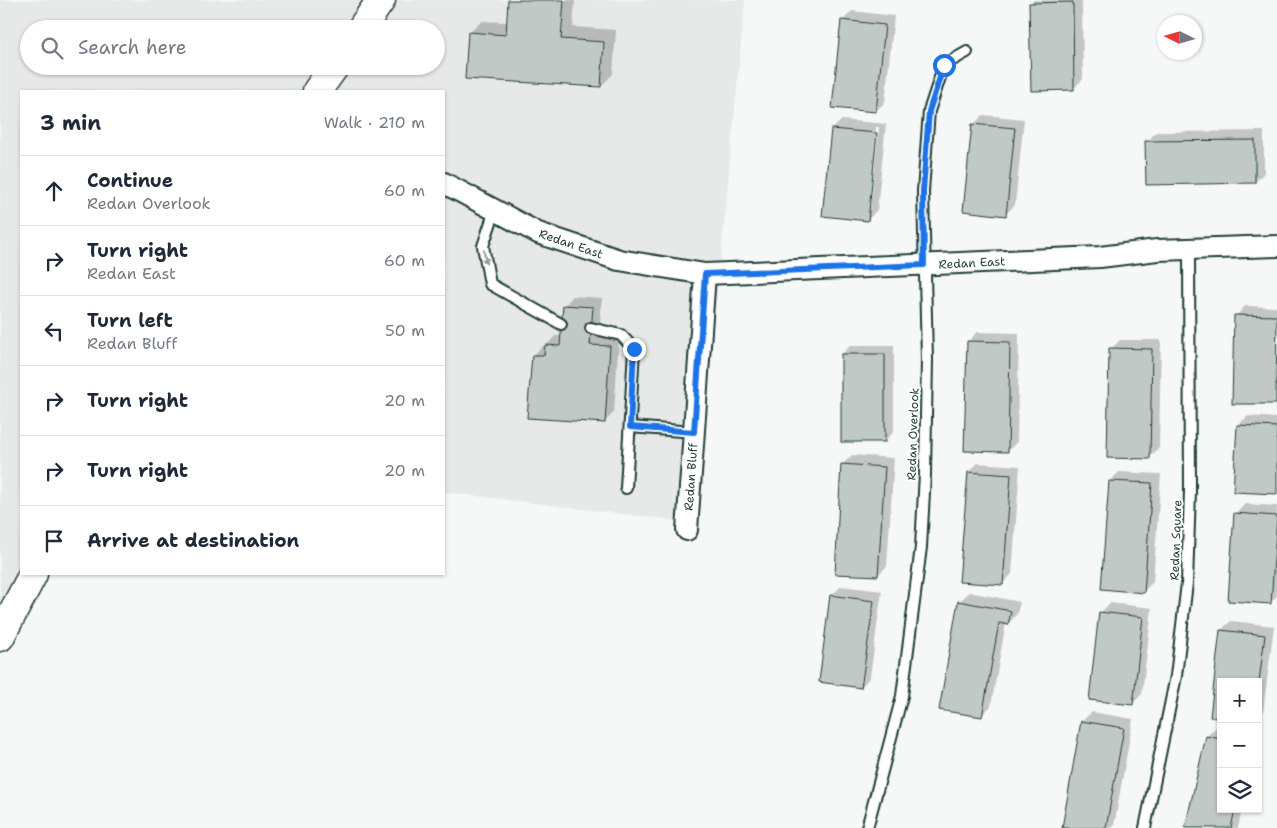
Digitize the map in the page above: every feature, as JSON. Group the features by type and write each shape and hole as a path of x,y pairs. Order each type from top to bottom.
{"main road":[{"path":"366,20 375,2"},
{"path":"318,90 329,75"},
{"path":"0,637 32,575"}],"street":[{"name":"Redan East","path":"445,184 538,233 619,260 705,274 1100,257 1157,250 1277,246"},
{"name":"Redan Bluff","path":"687,530 705,274"}],"lane":[{"name":"Redan Overlook","path":"867,828 902,696 921,547 928,359 923,191 929,111 944,65 967,52"},
{"path":"495,210 483,246 490,284 561,324"},
{"name":"Redan Square","path":"1145,828 1176,676 1187,583 1190,491 1189,249"},
{"path":"591,328 621,335 634,349 626,488"},
{"path":"630,427 694,432"}],"shaded area":[{"path":"0,0 745,0 719,279 688,522 445,492 445,90 20,90 20,575 0,610"}],"building":[{"path":"508,0 564,0 561,39 604,42 601,87 465,79 468,32 506,35"},
{"path":"1073,2 1074,90 1031,91 1029,3"},
{"path":"841,20 885,25 876,112 832,108"},
{"path":"972,124 1015,128 1006,216 963,211"},
{"path":"831,129 877,133 868,221 822,216"},
{"path":"1255,140 1255,183 1146,185 1145,141"},
{"path":"563,305 593,307 590,345 610,346 605,423 527,418 532,355 544,355 545,345 560,346"},
{"path":"1234,315 1277,316 1276,404 1232,404"},
{"path":"967,341 1010,342 1008,452 964,451"},
{"path":"1109,348 1152,349 1150,459 1107,458"},
{"path":"841,354 885,354 885,442 841,442"},
{"path":"1237,425 1277,427 1277,494 1233,492"},
{"path":"841,464 885,467 878,576 835,574"},
{"path":"968,472 1011,475 1003,585 959,582"},
{"path":"1109,481 1152,483 1144,593 1101,589"},
{"path":"1234,513 1277,516 1271,604 1228,601"},
{"path":"830,595 874,601 861,688 819,682"},
{"path":"958,601 1011,611 1008,625 999,623 982,717 939,710"},
{"path":"1099,612 1143,617 1133,705 1089,700"},
{"path":"1220,630 1265,635 1260,678 1217,678 1217,718 1210,717"},
{"path":"1081,721 1124,728 1106,828 1062,828"},
{"path":"1206,736 1217,738 1217,813 1234,813 1231,828 1185,828"}],"route":[{"path":"634,349 630,427 694,432 705,274 924,265 923,191 929,111 944,65"}]}
